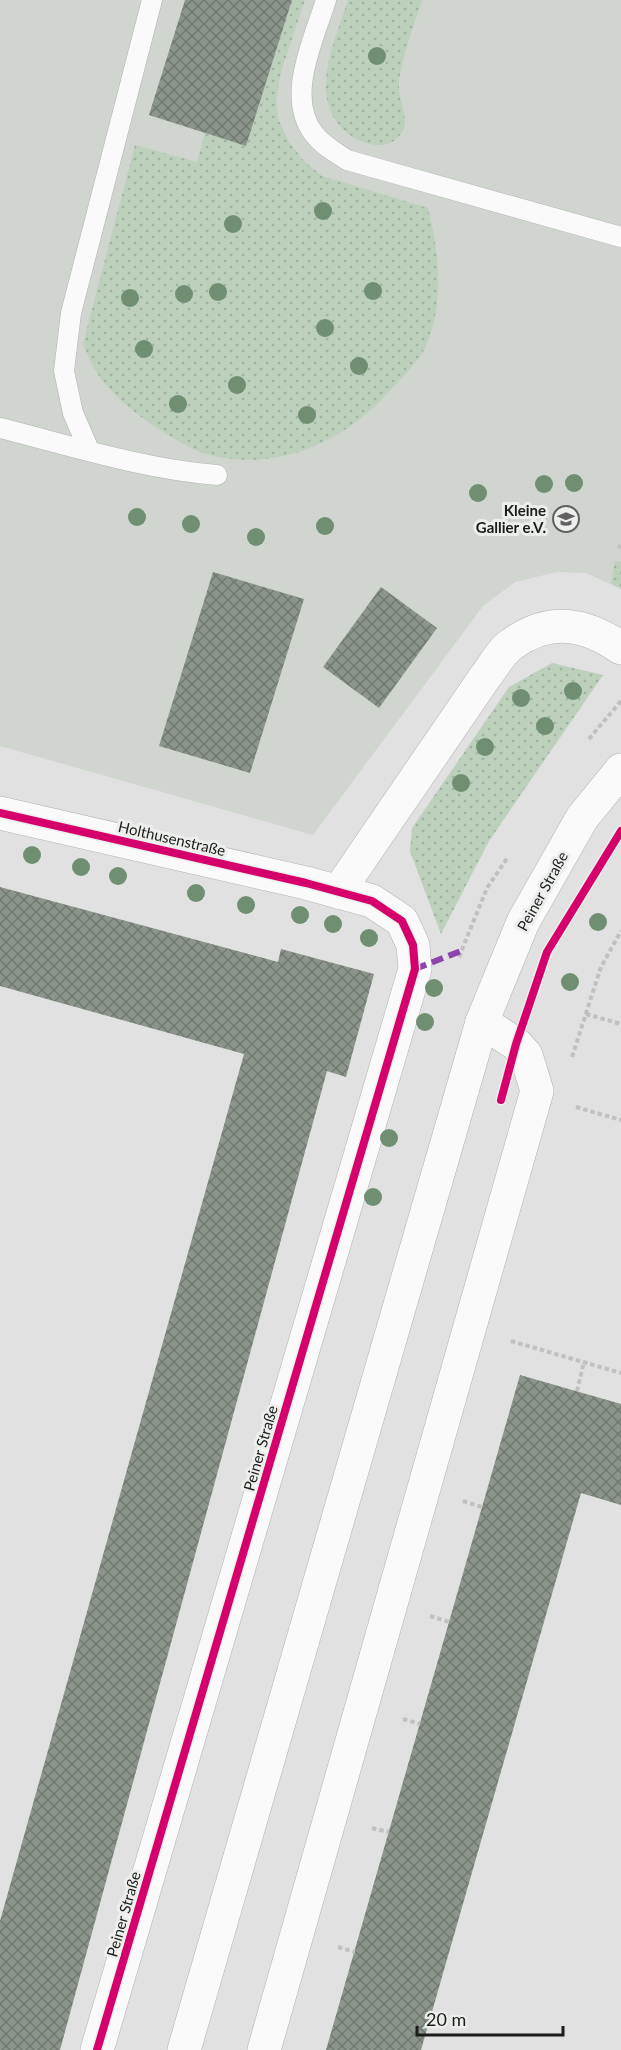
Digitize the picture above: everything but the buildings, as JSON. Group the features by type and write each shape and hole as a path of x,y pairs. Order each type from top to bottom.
{"street":[{"path":"339,892 485,677 510,645 540,628 577,626 621,648"},
{"name":"Peiner Straße","path":"183,2050 482,1022 523,922 582,818 621,770"},
{"name":"Holthusenstraße","path":"0,813 339,892"},
{"name":"Peiner Straße","path":"97,2050 415,969 413,945 402,921 372,902 339,892"},
{"path":"264,2050 537,1091 526,1054 516,1044 482,1022"}],"lane":[{"path":"89,450 73,413 64,371 71,314 152,0"},
{"path":"326,0 302,77 300,99 306,119 314,134 329,148 347,159 621,237"},
{"path":"0,428 162,469 218,475"}],"path":[{"path":"537,1091 568,1071 601,967 621,931"},
{"path":"586,1014 621,1024"},
{"path":"572,1106 621,1120"},
{"path":"504,1339 621,1373"},
{"path":"577,1391 584,1362"}],"shaded area":[{"path":"0,0 621,0 621,589 586,573 557,572 515,582 483,606 313,835 0,746"}],"green space":[{"path":"292,0 305,0 281,72 276,100 279,121 289,142 304,161 322,176 428,208 437,260 436,312 426,346 418,359 383,398 347,428 327,440 284,456 238,459 214,456 192,448 170,436 124,404 97,373 83,344 135,145 197,162 205,133 246,146"},
{"path":"348,0 422,0 399,79 399,93 405,116 404,127 399,136 388,144 362,142 340,126 331,112 326,81 328,64"},
{"path":"615,561 621,562 621,589 611,583"},
{"path":"552,663 603,675 489,841 441,934 410,851 412,828 509,687"}],"marked path":[{"path":"415,969 461,951"}],"cycle path":[{"path":"0,813 306,883 372,901 402,921 413,945 415,969 97,2050"},
{"path":"501,1100 516,1044 547,952 621,831"}],"place":[{"name":"Kleine Gallier e.V.","path":"566,519"}]}
